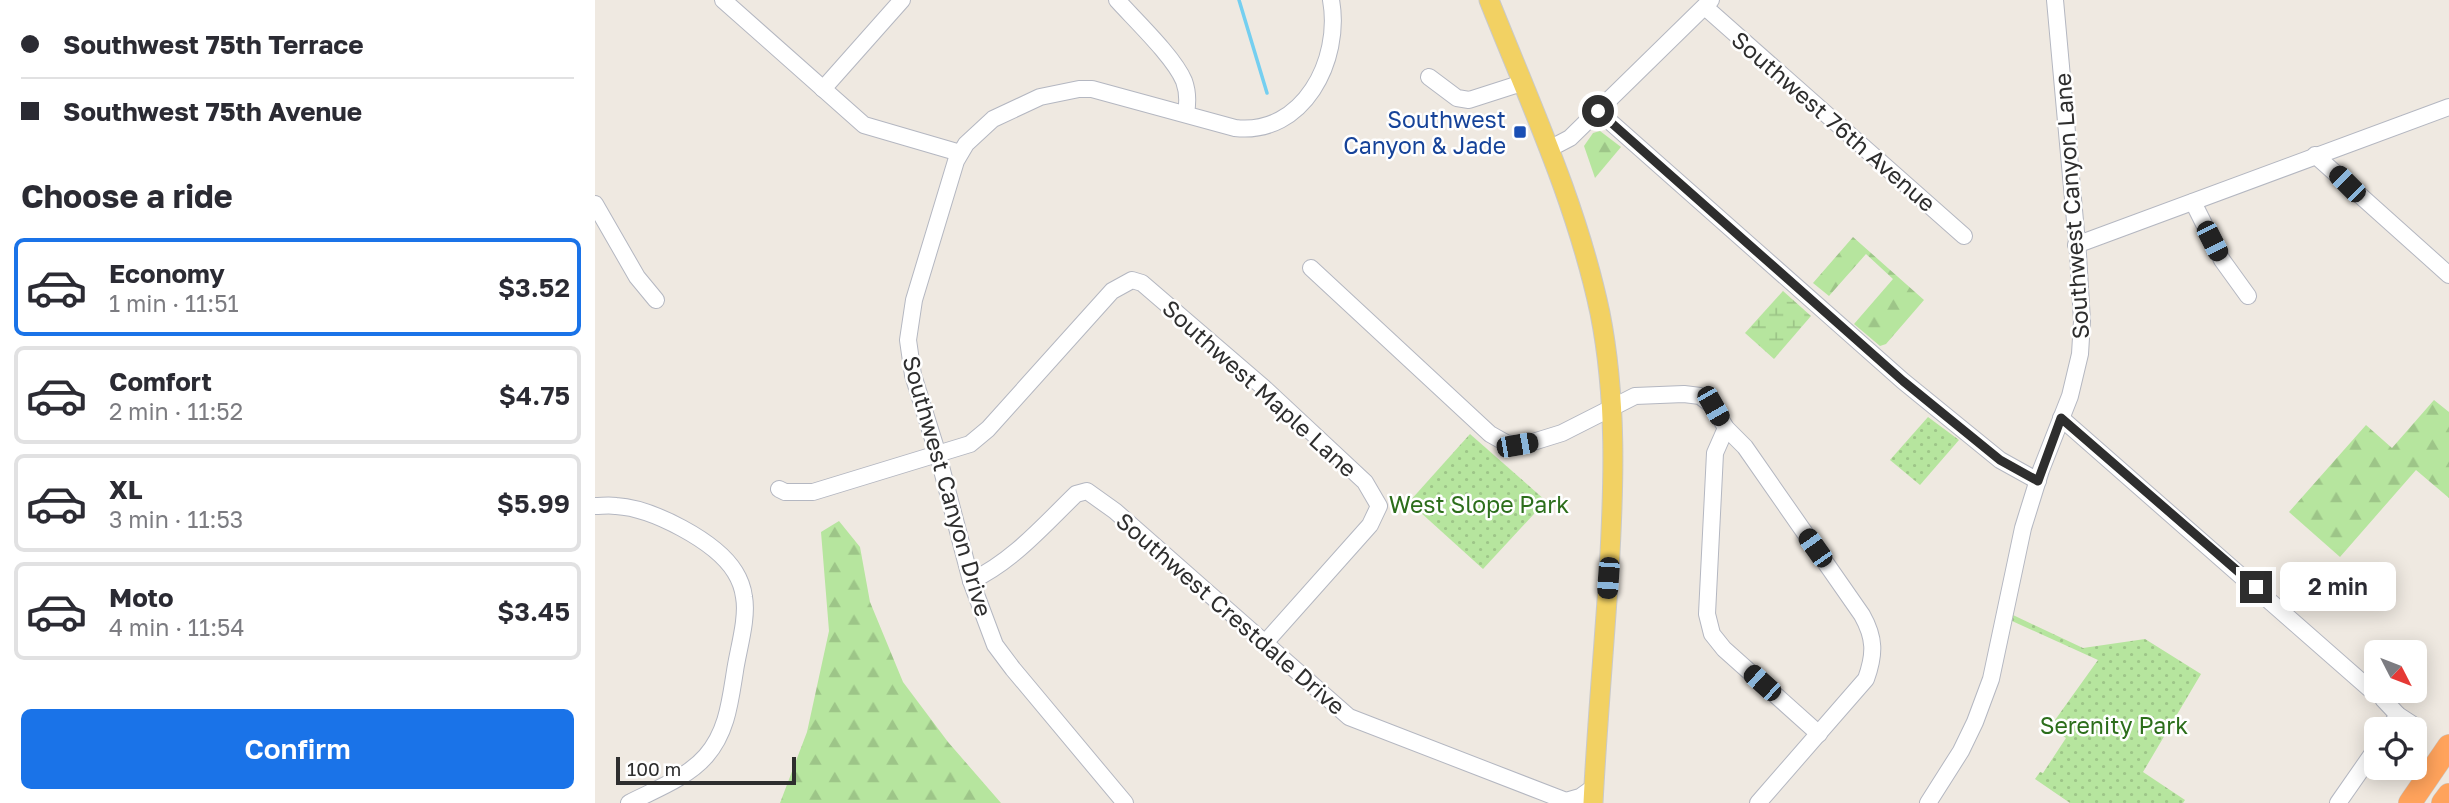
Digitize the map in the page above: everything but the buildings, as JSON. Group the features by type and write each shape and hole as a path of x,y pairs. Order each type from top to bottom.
{"highway":[{"path":"2410,803 2449,746"},
{"path":"2444,803 2449,795"}],"main road":[{"path":"1489,0 1574,218 1593,284 1606,348 1612,408 1614,485 1594,795"}],"street":[{"path":"723,0 864,125 960,153"},
{"path":"823,89 902,0"},
{"path":"1117,0 1183,79 1188,103 1186,113"},
{"name":"Southwest Canyon Drive","path":"1125,803 995,645 971,580 938,455 912,375 908,340 914,297 960,153 988,124 1008,110 1040,97 1079,89 1092,89 1245,129 1277,123 1302,106 1316,86 1324,66 1333,24 1331,0"},
{"name":"Southwest Canyon Lane","path":"1928,803 1961,751 1991,679 2023,528 2074,381 2081,344 2081,292 2074,195 2055,0"},
{"path":"1549,149 1570,138 1708,4"},
{"name":"Southwest 76th Avenue","path":"1708,4 1964,236"},
{"path":"1429,77 1457,98 1469,100 1522,83"},
{"path":"2076,245 2449,107"},
{"path":"1598,111 1903,381 2000,460 2038,481"},
{"path":"2315,155 2449,275"},
{"path":"2193,202 2222,260 2248,296"},
{"path":"595,204 637,277 656,300"},
{"path":"1311,268 1490,434 1506,443 1517,445 1547,439 1635,396 1685,394 1700,396 1713,406 1726,428 1745,447 1871,630 1874,646 1866,679 1758,803"},
{"name":"Southwest Maple Lane","path":"938,455 962,448 978,439 1112,291 1132,280 1142,283 1263,387 1365,482 1379,506 1370,525 1264,644"},
{"path":"2061,418 2401,717"},
{"path":"1726,428 1714,453 1707,614 1712,634 1724,649 1819,734"},
{"path":"779,489 785,492 813,492 938,455"},
{"name":"Southwest Crestdale Drive","path":"971,580 1008,559 1076,494 1087,491 1115,512 1339,710 1359,723 1566,800 1594,795"},
{"path":"595,506 618,506 636,510 681,528 699,539 731,566 739,578 745,602 727,718 715,745 686,773 629,803"},
{"path":"2338,803 2364,766"}],"green space":[{"path":"1600,131 1621,147 1595,178 1584,146 1593,133"},
{"path":"1853,237 1924,300 1886,344 1880,346 1854,324 1893,279 1866,254 1829,296 1813,283"},
{"path":"1783,291 1811,316 1774,359 1745,333"},
{"path":"2434,400 2449,412 2449,498 2416,470 2340,557 2289,512 2366,425 2392,448"},
{"path":"1928,417 1959,440 1920,485 1890,460"},
{"name":"West Slope Park","path":"1470,434 1546,501 1483,569 1409,502"},
{"path":"839,521 860,547 870,602 903,682 948,742 1001,803 780,803 807,732 829,631 821,532"},
{"name":"Serenity Park","path":"2013,615 2083,648 2145,639 2201,674 2143,772 2185,800 2183,803 2070,803 2035,779 2040,772 2043,773 2066,738 2050,727 2098,660 2012,621"}],"waterway":[{"path":"1239,0 1267,93"}],"place":[{"name":"Southwest Canyon & Jade","path":"1520,132"}],"route":[{"path":"1598,111 1903,381 2000,460 2038,481 2061,418 2256,587"}]}
